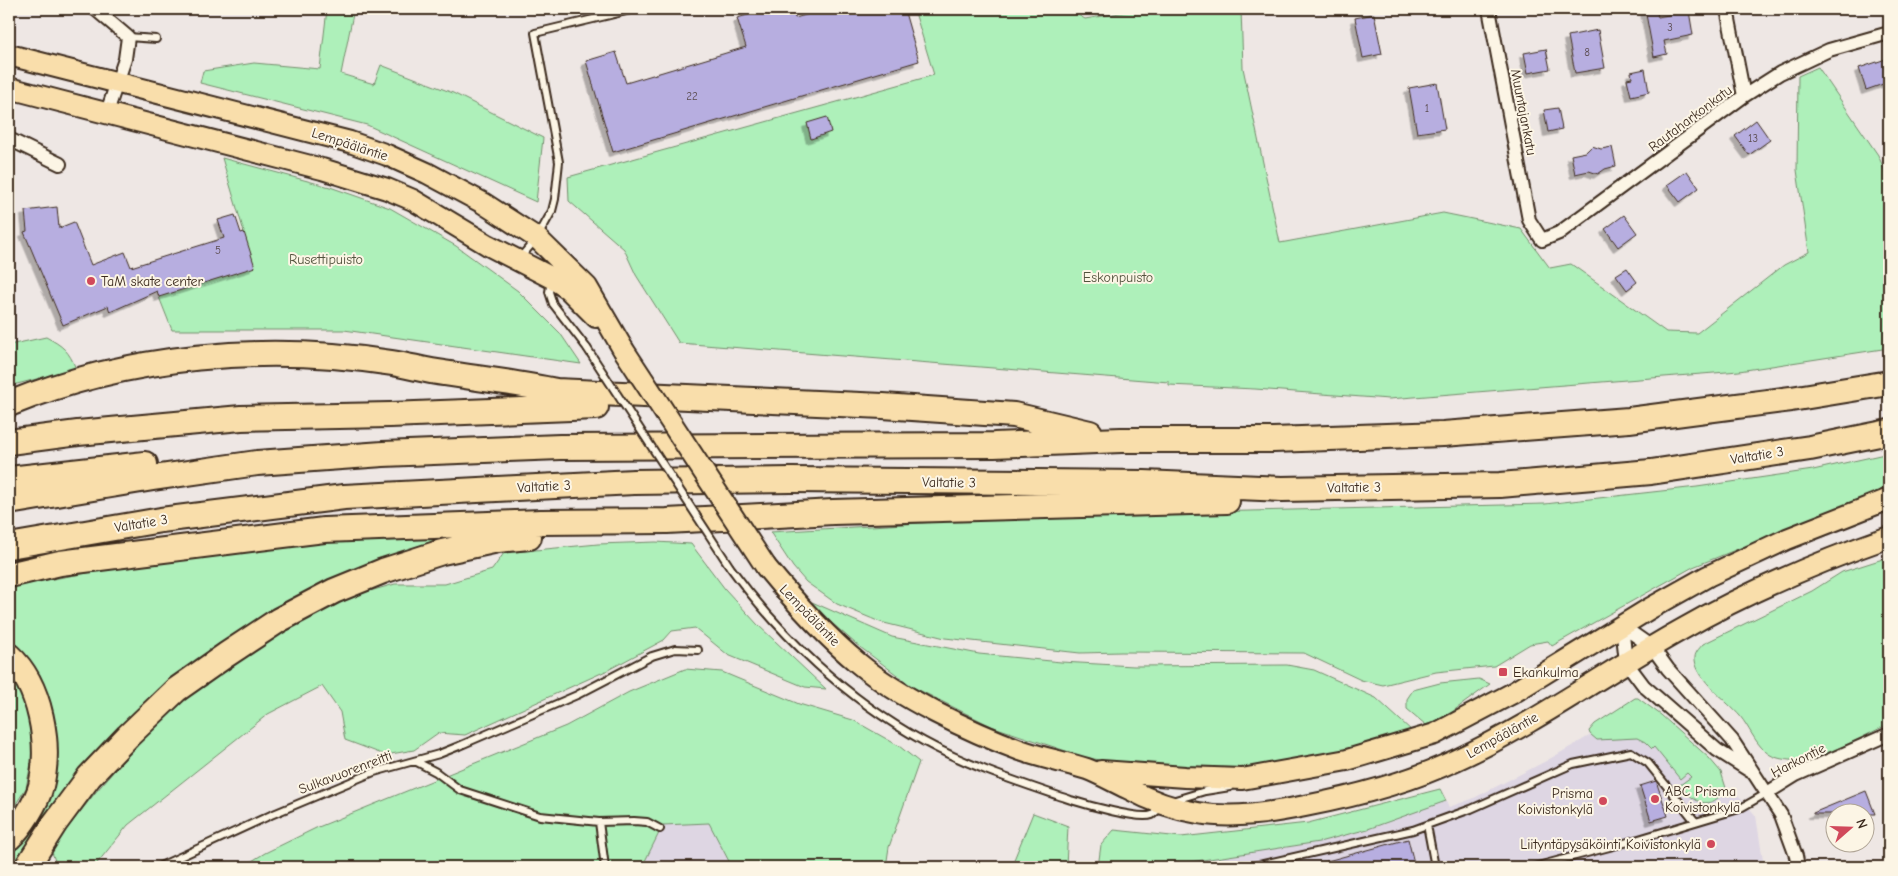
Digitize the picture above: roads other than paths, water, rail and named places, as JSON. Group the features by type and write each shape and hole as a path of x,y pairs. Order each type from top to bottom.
{"highway":[{"path":"9,404 55,386 122,370 199,357 282,354 392,363 442,373 519,383 556,391 883,406 1014,415 1121,440"},
{"path":"9,479 147,464 257,463 383,454 560,447 994,445 1121,440 1273,440 1443,434 1629,420 1791,399 1889,383"},
{"path":"9,442 241,418 390,415 745,400"},
{"name":"Valtatie 3","path":"9,546 161,520 335,498 492,488 634,482 791,480 1144,483 1282,489 1500,485 1651,472 1810,448 1889,432"},
{"path":"9,502 257,463"},
{"path":"9,575 60,564 324,530 541,522 667,521 833,512 1233,501 1282,489"},
{"path":"27,867 55,823 89,777 128,736 176,690 279,620 326,595 383,571 442,552 498,540 667,521"},
{"path":"9,656 28,681 39,709 44,737 45,762 40,788 18,829 9,838"}],"main road":[{"name":"Lempääläntie","path":"9,55 350,142 387,155 462,192 537,238 587,287 623,349 766,567 791,597 832,640 860,665 893,687 974,731 1022,750 1090,770 1164,805 1201,814 1239,815 1283,811 1358,796 1409,780 1465,756 1542,714 1626,662 1719,610 1831,559 1889,537"},
{"name":"Lempääläntie","path":"9,88 322,169 387,189 413,200 488,245 552,278 568,289 590,310 623,349"},
{"name":"Lempääläntie","path":"1090,770 1242,780 1347,760 1435,734 1511,694 1676,593 1739,560 1822,524 1889,498"}],"street":[{"path":"95,9 128,37 125,59 107,112"},
{"name":"Muuntajankatu","path":"1489,9 1529,220"},
{"path":"1728,9 1744,96"},
{"name":"Rautaharkonkatu","path":"1529,220 1542,240 1559,233 1744,96 1780,72 1829,50 1889,34"},
{"path":"9,139 60,164"},
{"path":"1622,626 1652,647 1668,670 1732,740 1767,793"},
{"path":"1622,626 1626,662 1644,686 1717,750 1753,773"},
{"name":"Harkontie","path":"1798,867 1785,824 1767,793 1796,775 1889,734"}],"lane":[{"path":"518,260 537,238 552,212 559,162 535,33 636,9"},
{"path":"128,37 156,39"},
{"path":"552,278 549,292 553,304 587,348 730,568 765,612 816,664 868,706 924,742 1010,780 1090,806 1140,816 1153,814 1164,805 1184,796 1232,787 1242,780"},
{"name":"Sulkavuorenreitti","path":"158,867 200,846 374,772 439,754 577,695 652,656 675,649 698,650"},
{"path":"1250,867 1413,830 1471,809 1573,764 1631,752 1648,763 1695,821"},
{"path":"415,761 436,772 460,790 540,816 599,822 647,822 660,829"},
{"path":"1534,867 1632,841 1739,809 1767,793"},
{"path":"599,822 605,867"},
{"path":"1426,825 1435,867"}],"place":[{"name":"TaM skate center","path":"91,281"},
{"name":"Ekankulma","path":"1503,672"},
{"name":"ABC Prisma Koivistonkylä","path":"1655,799"},
{"name":"Prisma Koivistonkylä","path":"1603,801"},
{"name":"Liityntäpysäköinti Koivistonkylä","path":"1711,844"}],"park label":[{"name":"Rusettipuisto","path":"326,259"},
{"name":"Eskonpuisto","path":"1118,277"}]}
